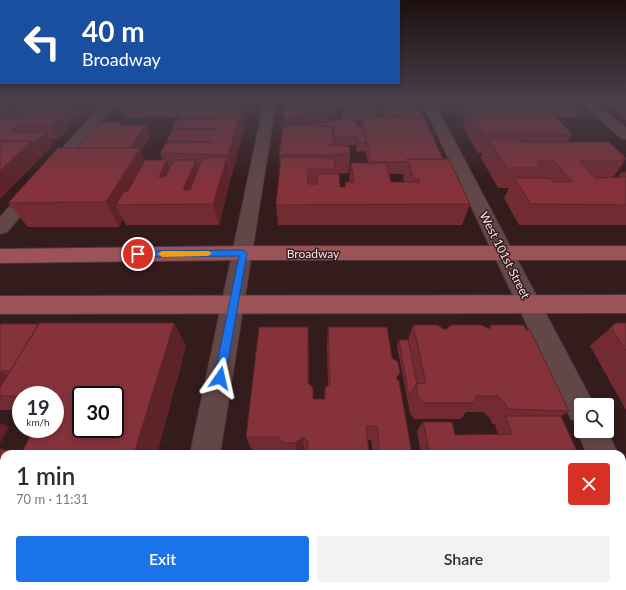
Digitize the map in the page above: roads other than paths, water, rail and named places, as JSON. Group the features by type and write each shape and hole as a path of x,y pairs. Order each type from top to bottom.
{"main road":[{"name":"Broadway","path":"0,256 243,253 626,253"},
{"path":"0,305 626,304"}],"street":[{"path":"0,228 87,130"},
{"path":"206,450 265,130"},
{"name":"West 101st Street","path":"442,130 576,398"},
{"path":"595,438 601,450"}]}
